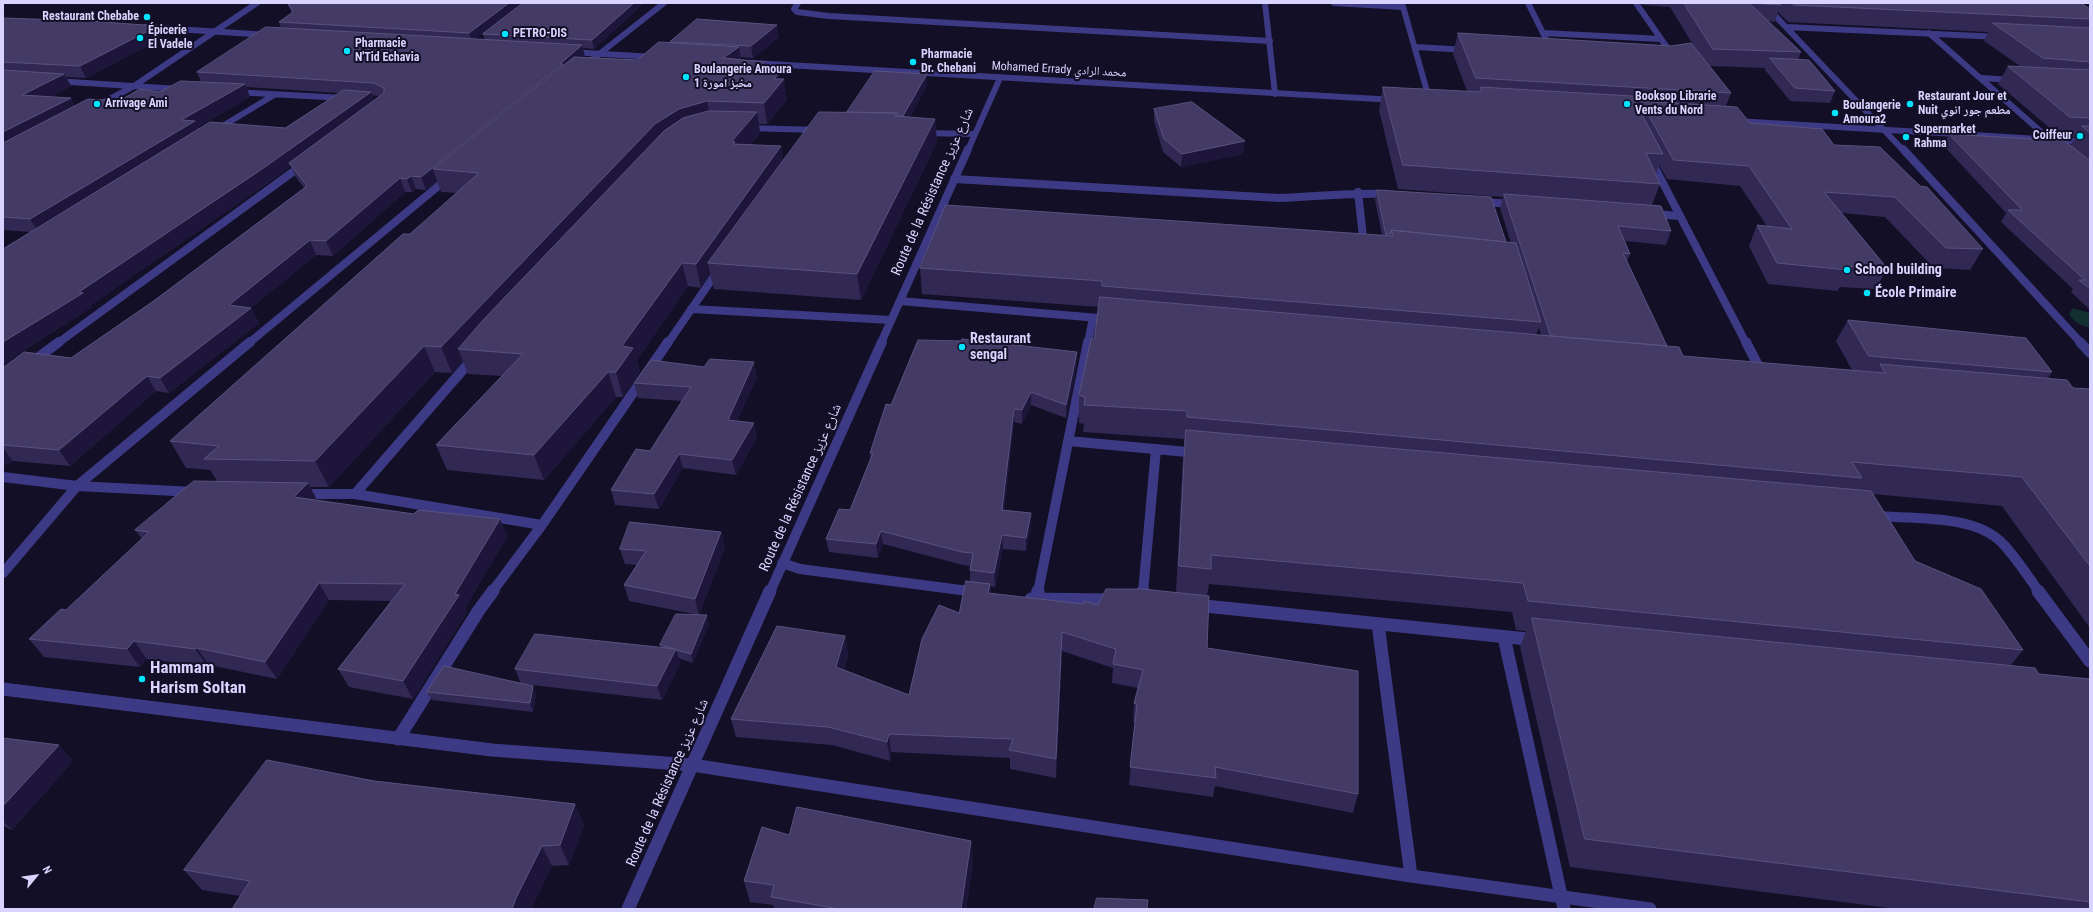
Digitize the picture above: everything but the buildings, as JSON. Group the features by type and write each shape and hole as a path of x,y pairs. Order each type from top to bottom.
{"street":[{"path":"86,112 134,86 257,3"},
{"path":"574,74 664,3"},
{"path":"798,3 794,9 797,12 829,16 1270,41"},
{"path":"1265,3 1275,94"},
{"path":"1334,3 1403,5 1416,47 1430,102"},
{"path":"1528,3 1549,44"},
{"path":"1636,3 1674,58 1673,62 1668,62"},
{"path":"1763,3 1882,128 2090,354"},
{"path":"136,27 274,35"},
{"path":"1786,27 2006,37"},
{"path":"1543,33 1660,39"},
{"path":"1929,33 2062,149"},
{"path":"1416,47 1478,51"},
{"path":"559,52 661,58"},
{"name":"Mohamed Errady محمد الرادي","path":"748,63 1399,101"},
{"name":"Route de la Résistance شارع عزيز","path":"628,909 891,320 940,221 954,179 1000,78"},
{"path":"1981,78 2020,80"},
{"path":"47,80 188,89"},
{"path":"227,92 354,99"},
{"path":"206,136 274,95"},
{"path":"1422,102 1438,103"},
{"path":"1732,120 1882,128 2090,142"},
{"path":"735,128 821,130 808,142"},
{"path":"911,132 974,134"},
{"path":"1648,155 1764,376"},
{"path":"22,369 312,157"},
{"path":"3,573 77,486 457,171"},
{"path":"954,179 1279,198 1314,197 1358,192 1398,195"},
{"path":"1358,192 1364,248"},
{"path":"1470,201 1495,207 1524,205"},
{"path":"1641,213 1680,216"},
{"path":"398,739 479,610 542,525 726,259"},
{"path":"900,301 1117,320"},
{"path":"691,309 891,320"},
{"path":"1036,600 1093,318"},
{"path":"355,494 481,348"},
{"path":"1068,441 1212,454"},
{"path":"1020,598 1036,600 1146,601 1156,449"},
{"path":"3,477 77,486 204,492"},
{"path":"291,493 355,494 542,525"},
{"path":"1868,515 1964,522 1989,532 2004,544 2090,661"},
{"path":"782,563 800,569 989,593"},
{"path":"1181,604 1551,642"},
{"path":"1378,624 1411,876"},
{"path":"1504,637 1563,903"},
{"path":"3,689 492,750 692,766 1411,876 1563,903 1650,909"}],"green space":[{"path":"2073,308 2090,313 2090,327 2081,325 2073,319 2069,314"}],"place":[{"name":"Restaurant Chebabe","path":"147,17"},
{"name":"PETRO-DIS","path":"505,34"},
{"name":"Épicerie El Vadele","path":"140,38"},
{"name":"Pharmacie N'Tid Echavia","path":"347,51"},
{"name":"Pharmacie Dr. Chebani","path":"913,62"},
{"name":"Boulangerie Amoura 1 مخبز امورة","path":"686,77"},
{"name":"Arrivage Ami","path":"97,104"},
{"name":"Booksop Librarie Vents du Nord","path":"1627,104"},
{"name":"Restaurant Jour et Nuit مطعم جور انوي","path":"1910,104"},
{"name":"Boulangerie Amoura2","path":"1835,113"},
{"name":"Coiffeur","path":"2080,136"},
{"name":"Supermarket Rahma","path":"1906,137"},
{"name":"School building","path":"1847,270"},
{"name":"École Primaire","path":"1867,293"},
{"name":"Restaurant sengal","path":"962,347"},
{"name":"Hammam Harism Soltan","path":"142,679"}]}
